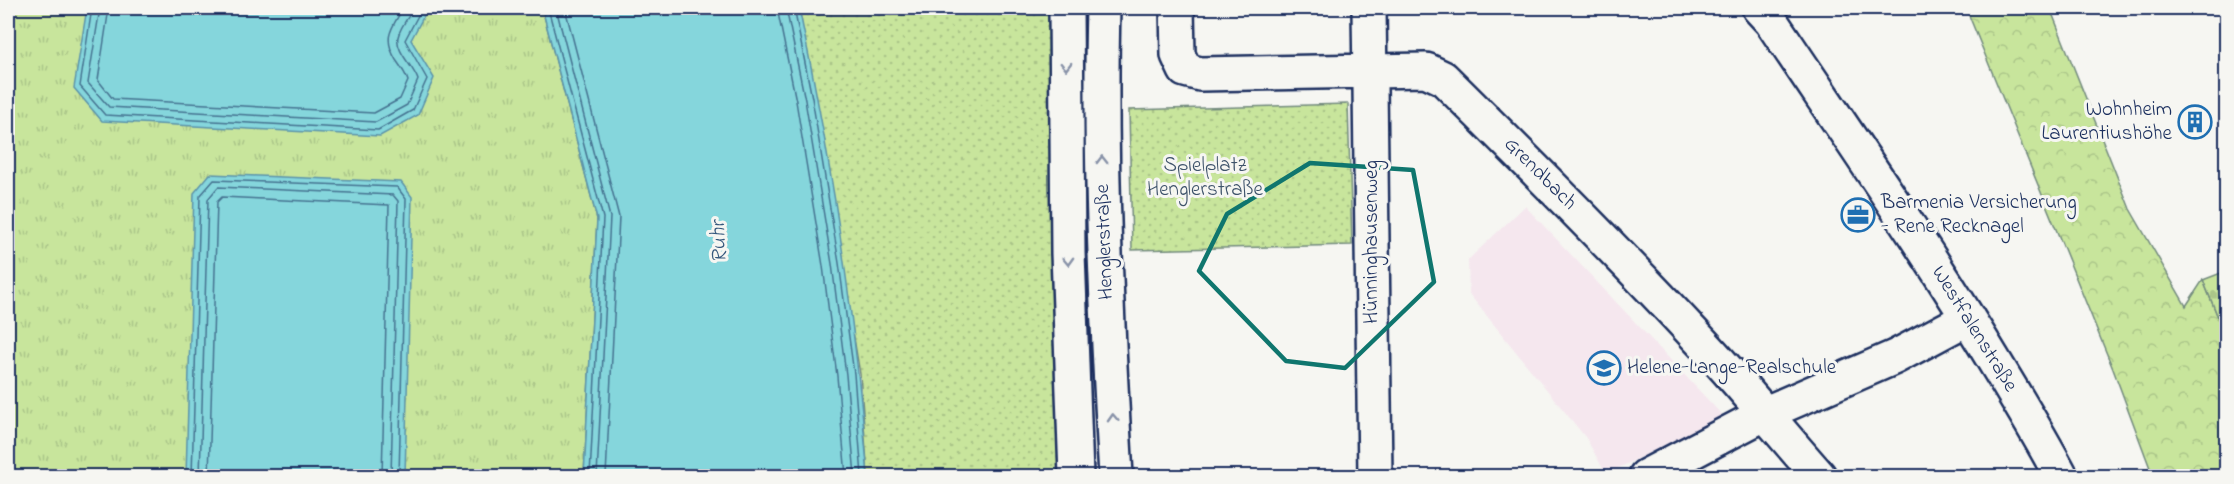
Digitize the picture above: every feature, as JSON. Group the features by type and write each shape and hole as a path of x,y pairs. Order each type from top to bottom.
{"street":[{"name":"Henglerstraße","path":"1066,8 1068,253 1076,477"},
{"name":"Henglerstraße","path":"1102,8 1104,271 1116,477"},
{"name":"Grendbach","path":"1177,8 1178,55 1185,70 1200,74 1426,70 1443,78 1575,208 1697,336 1819,477"},
{"name":"Hünninghausenweg","path":"1369,8 1375,477"},
{"name":"Westfalenstraße","path":"1759,8 1771,21 1890,195 1968,318 2046,447 2061,477"},
{"path":"1646,477 1766,413 1895,357 1968,318"}],"highlighted area":[{"path":"1310,163 1413,170 1434,282 1345,368 1286,361 1199,271 1227,214"}],"shaded area":[{"name":"Helene-Lange-Realschule","path":"1525,206 1724,417 1606,474 1586,438 1469,294 1468,260"}],"green space":[{"path":"8,8 542,8 597,219 584,476 8,476"},
{"path":"799,8 1061,8 1068,476 868,476 860,374"},
{"path":"1966,8 2050,8 2130,209 2186,306 2203,280 2226,337 2226,476 2153,476 2113,369"},
{"name":"Spielplatz Henglerstraße","path":"1348,104 1352,245 1132,250 1129,110"},
{"path":"2226,271 2226,337 2203,280"}],"water":[{"path":"87,8 428,8 411,40 434,78 418,115 380,136 102,121 74,88"},
{"name":"Ruhr","path":"542,8 799,8 822,124 841,241 868,476 584,476 597,219"},
{"path":"210,174 401,182 412,197 405,476 186,476 194,193"}],"place":[{"name":"Wohnheim Laurentiushöhe","path":"2195,122"},
{"name":"Barmenia Versicherung - Rene Recknagel","path":"1858,215"},
{"name":"Helene-Lange-Realschule","path":"1604,368"}]}
